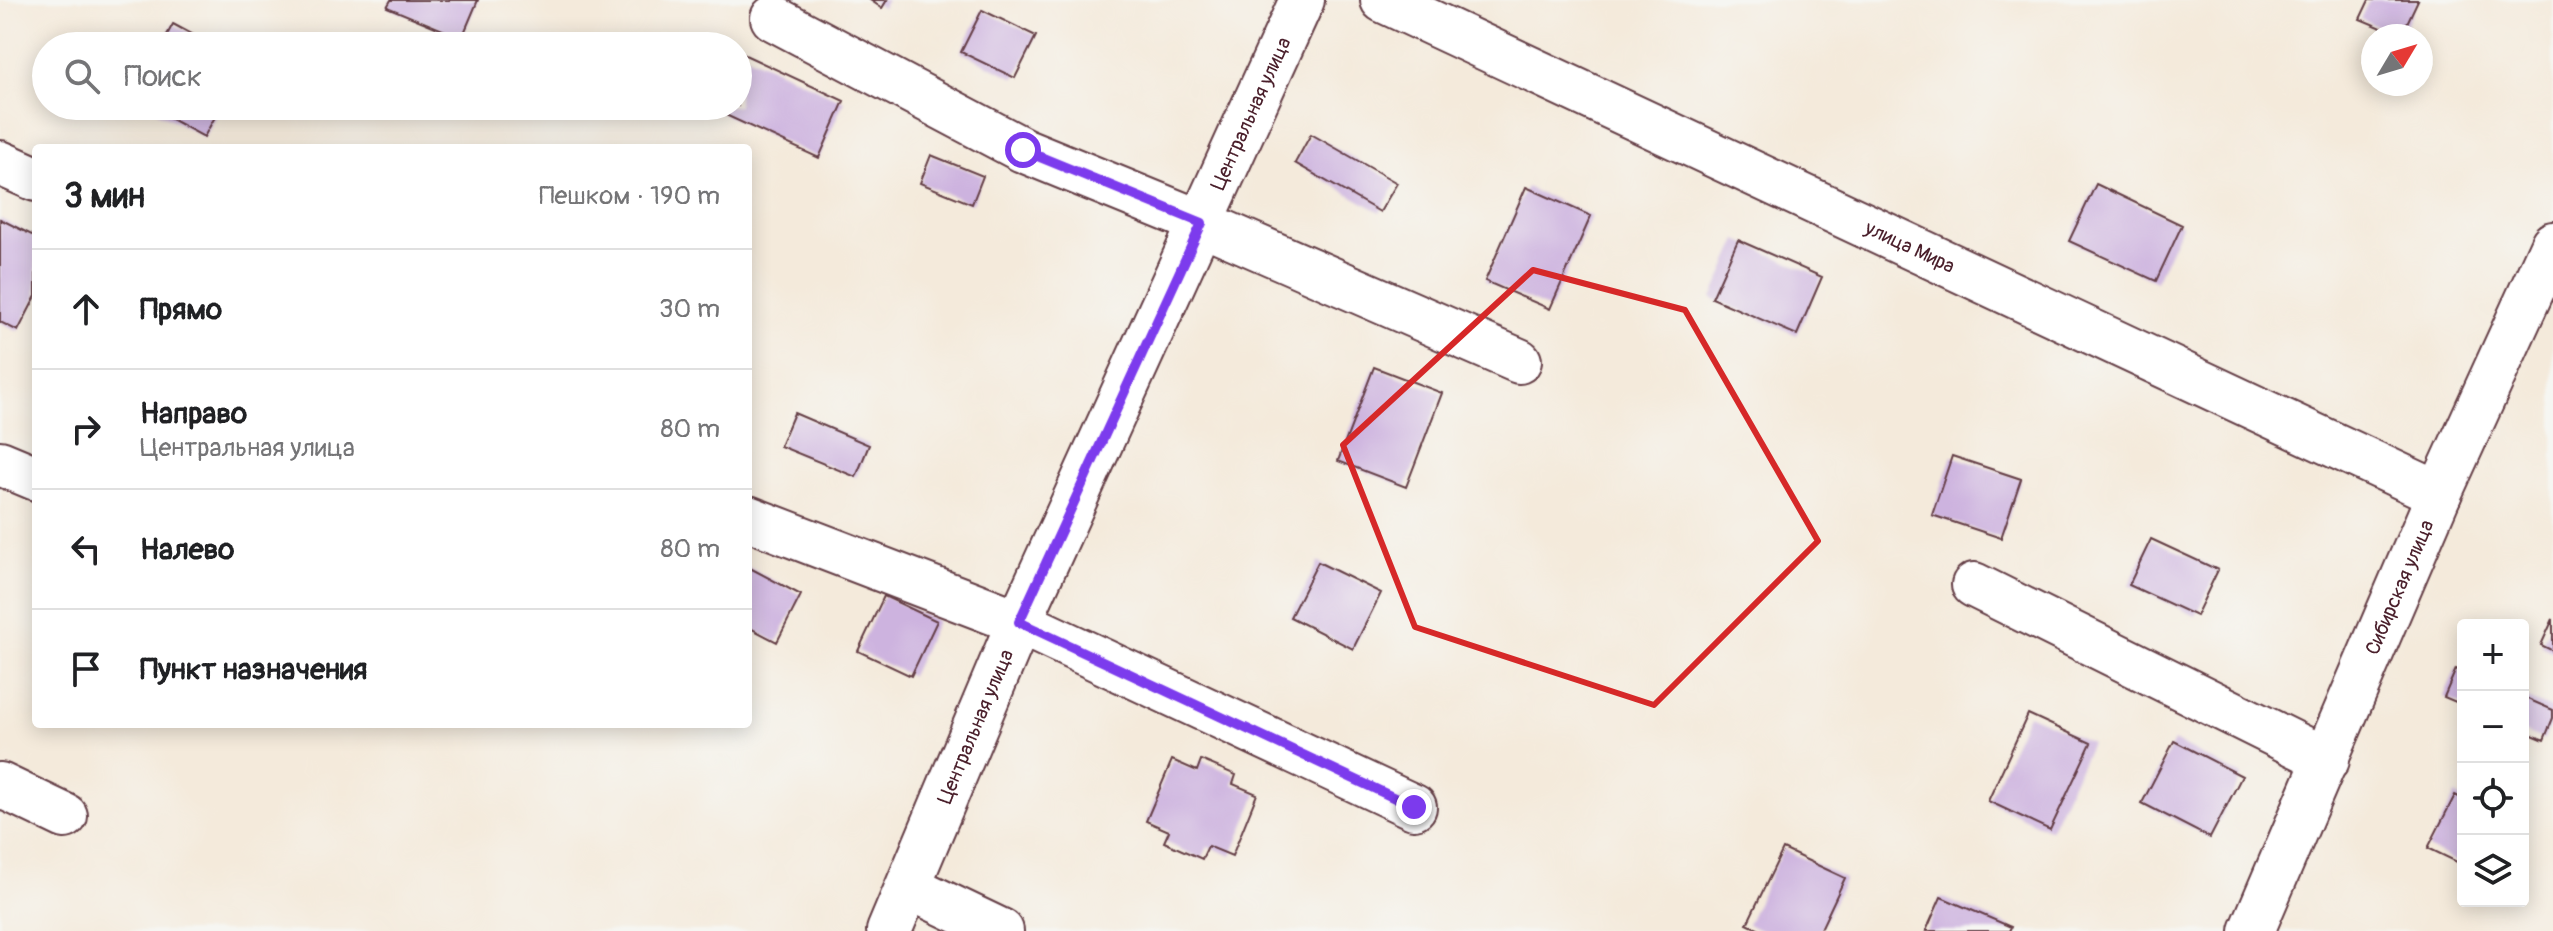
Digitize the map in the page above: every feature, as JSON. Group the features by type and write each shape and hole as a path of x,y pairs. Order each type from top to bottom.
{"street":[{"name":"Центральная улица","path":"889,931 1019,622 1302,0"},
{"name":"улица Мира","path":"1383,0 2439,494"},
{"path":"773,18 1023,150 1202,223 1519,361"},
{"path":"0,163 32,177"},
{"name":"Сибирская улица","path":"2252,931 2439,494 2553,244"},
{"path":"0,463 32,476"},
{"path":"752,520 1019,622 1414,807"},
{"path":"1974,585 2327,760"},
{"path":"0,785 65,816"},
{"path":"909,887 1001,931"}],"highlighted area":[{"path":"1533,270 1685,310 1818,541 1654,705 1415,627 1343,445"}],"building":[{"path":"391,0 478,0 465,32 447,32 387,7"},
{"path":"870,0 887,0 882,8"},
{"path":"2369,0 2418,0 2407,24 2372,24 2360,19"},
{"path":"982,10 1036,36 1015,78 961,52"},
{"path":"173,24 188,32 169,32"},
{"path":"752,58 844,101 819,158 737,120 752,120"},
{"path":"173,120 213,120 204,137"},
{"path":"1311,134 1397,183 1380,212 1295,163"},
{"path":"931,155 983,176 972,204 920,183"},
{"path":"2096,184 2182,225 2156,281 2069,241"},
{"path":"1526,187 1591,216 1550,309 1485,281"},
{"path":"0,219 32,235 32,304 18,331 0,322"},
{"path":"1738,240 1822,277 1797,335 1712,298"},
{"path":"1374,367 1442,393 1406,487 1338,461"},
{"path":"794,413 869,445 856,477 780,446"},
{"path":"1952,456 2021,479 2001,538 1932,515"},
{"path":"2151,539 2218,570 2196,616 2129,585"},
{"path":"1318,562 1381,593 1353,649 1290,617"},
{"path":"752,569 801,595 777,642 752,629"},
{"path":"884,596 937,621 911,676 858,651"},
{"path":"2553,619 2553,651 2541,645"},
{"path":"2456,669 2457,669 2457,702 2444,697"},
{"path":"2529,700 2553,710 2544,740 2529,734"},
{"path":"2028,714 2091,743 2050,830 1988,801"},
{"path":"2174,741 2242,776 2210,838 2142,803"},
{"path":"1172,760 1197,771 1201,760 1236,775 1233,784 1257,794 1232,856 1208,846 1202,859 1164,842 1169,831 1146,821"},
{"path":"2455,795 2457,796 2457,862 2428,848"},
{"path":"1783,849 1845,878 1820,931 1762,931 1747,924"},
{"path":"1941,897 2011,927 2009,931 1926,931"}],"route":[{"path":"1023,150 1202,223 1019,622 1414,807"}]}
